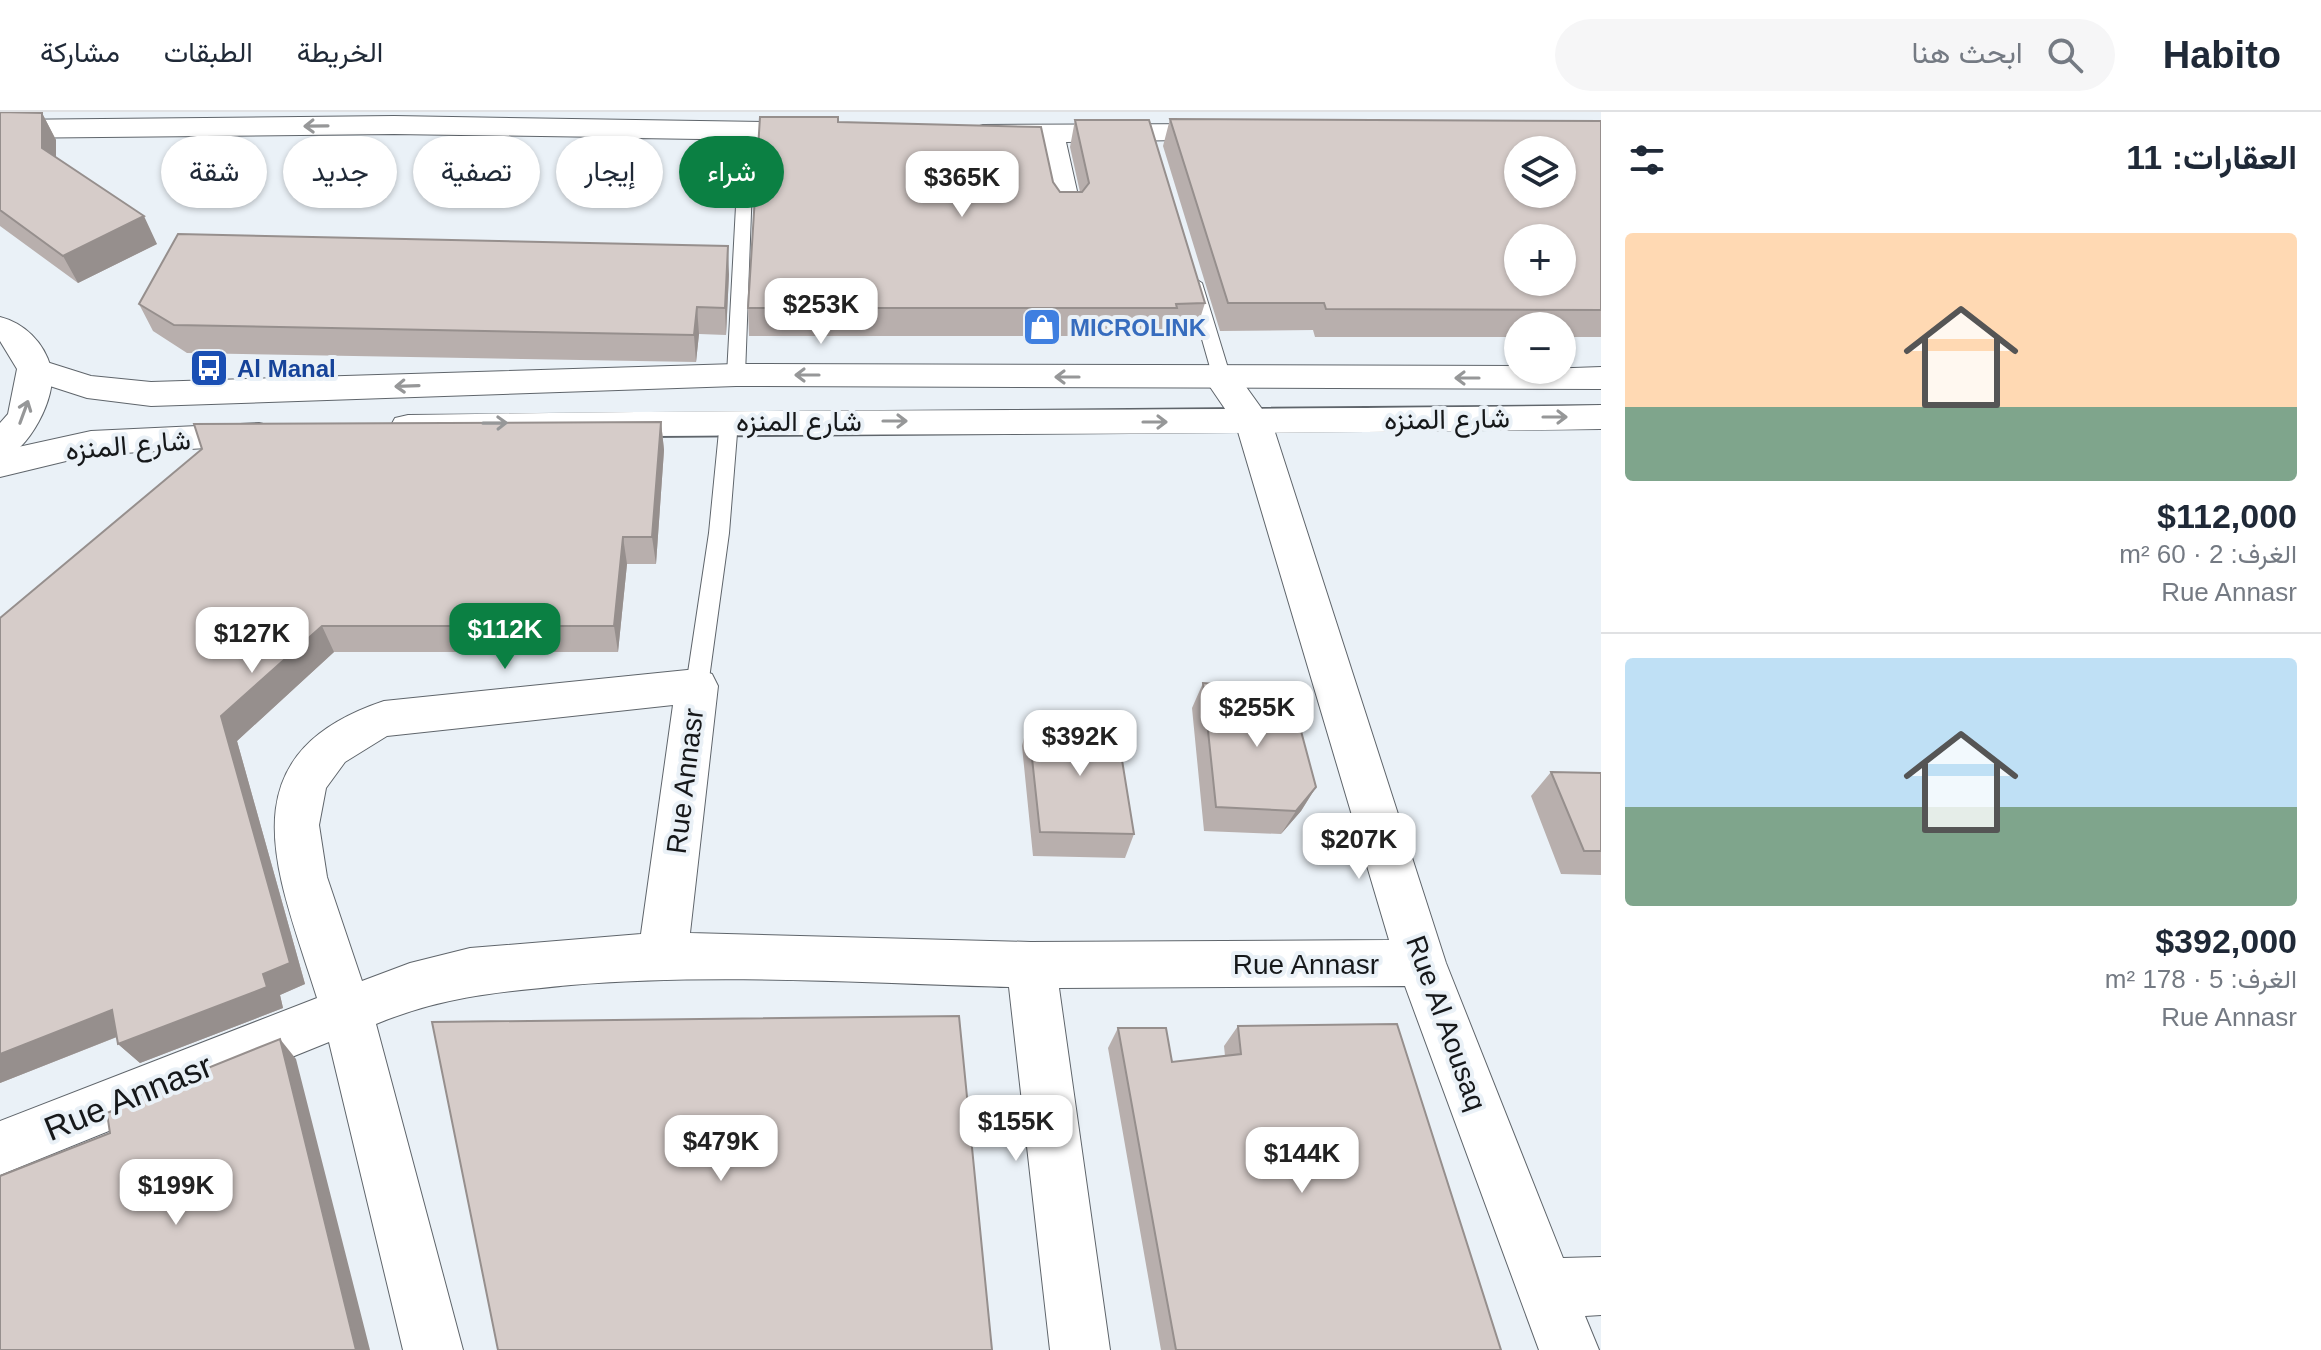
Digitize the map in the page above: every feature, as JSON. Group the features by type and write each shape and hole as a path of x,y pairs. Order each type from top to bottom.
{"street":[{"path":"0,129 396,119 623,131 853,132"},
{"path":"622,136 623,131"},
{"path":"959,134 1258,133"},
{"path":"1050,135 1066,209"},
{"path":"0,327 16,336 34,369 25,417 0,448"},
{"name":"شارع المنزه","path":"34,369 87,387 151,394 736,375 1601,378"},
{"name":"Rue Al Aousaq","path":"1222,378 1254,423 1421,963 1574,1287 1569,1350"},
{"name":"شارع المنزه","path":"376,428 471,423 1254,423 1601,417"},
{"name":"شارع المنزه","path":"0,464 91,443 297,432"},
{"name":"Rue Annasr","path":"433,1350 346,1011 298,851 295,827 298,804 308,780 337,739 384,719 697,686 663,955"},
{"name":"Rue Annasr","path":"0,1148 437,977 663,955 1031,965 1421,963"},
{"path":"1031,965 1080,1350"}],"lane":[{"path":"736,375 747,131"},
{"path":"1190,270 1222,378"},
{"path":"697,686 719,533 729,421"}],"building":[{"path":"0,112 42,113 42,148 144,216 63,256 0,210"},
{"path":"760,117 838,117 838,122 1041,127 1053,182 1060,192 1082,192 1089,183 1075,120 1149,120 1205,303 1176,304 1177,308 748,308 754,208 784,208 784,136 759,136"},
{"path":"1170,119 1601,121 1601,310 1326,309 1324,303 1228,303"},
{"path":"178,234 728,246 725,308 697,307 694,335 174,325 139,304"},
{"path":"661,422 652,537 623,537 614,626 322,626 221,716 290,963 263,974 267,987 118,1044 112,1010 0,1054 0,618 202,449 194,424"},
{"path":"1203,683 1290,690 1316,787 1296,811 1216,807"},
{"path":"1028,721 1116,723 1134,834 1040,832"},
{"path":"1551,772 1601,773 1601,851 1584,851"},
{"path":"959,1016 992,1350 498,1350 432,1022"},
{"path":"1397,1024 1501,1350 1176,1350 1118,1028 1166,1028 1172,1062 1241,1054 1238,1026"},
{"path":"280,1039 356,1350 0,1350 0,1176 110,1133 107,1113 129,1104 128,1100"}],"place":[{"name":"MICROLINK","path":"1042,327"},
{"name":"Al Manal","path":"209,368"}]}
